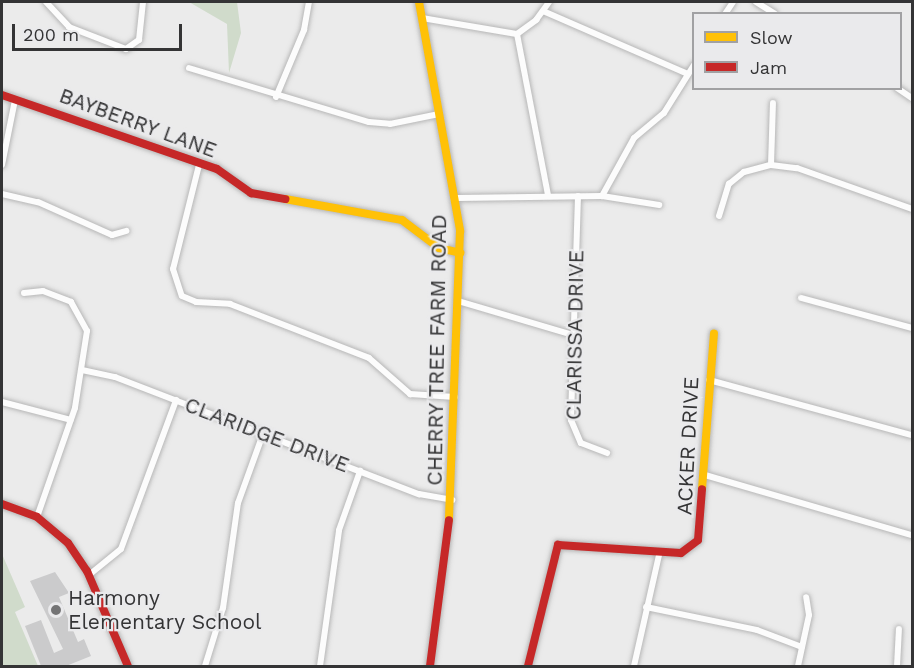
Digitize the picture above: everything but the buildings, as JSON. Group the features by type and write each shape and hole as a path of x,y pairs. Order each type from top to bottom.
{"street":[{"path":"46,2 69,27 126,49 139,40 142,2"},
{"path":"276,97 304,30 309,2"},
{"name":"CHERRY TREE FARM ROAD","path":"419,2 457,198 460,253 452,500 430,666"},
{"path":"422,18 516,34 543,12 549,2"},
{"path":"756,2 772,12"},
{"path":"543,12 688,74"},
{"path":"516,34 548,195"},
{"path":"602,196 634,138 664,113 692,67"},
{"path":"189,68 276,97 379,124 439,114"},
{"name":"BAYBERRY LANE","path":"2,95 134,137 163,154 226,174 251,193 402,220 440,248 460,253"},
{"path":"2,165 15,100"},
{"path":"771,165 773,103"},
{"path":"199,165 173,269 182,296 196,302 230,304 369,358 410,394 455,397"},
{"path":"719,216 729,184 744,172 771,165 797,168 912,209"},
{"path":"2,194 38,202 112,235 126,231"},
{"name":"CLARISSA DRIVE","path":"578,196 572,428 585,447 607,453"},
{"path":"457,198 602,196 659,205"},
{"path":"24,293 60,296 81,313 87,331 82,370 71,420 37,517"},
{"path":"801,298 912,328"},
{"path":"458,301 573,335"},
{"name":"ACKER DRIVE","path":"528,666 554,548 565,543 658,555 681,553 698,540 705,475 709,380 714,333"},
{"name":"CLARIDGE DRIVE","path":"82,370 176,400 360,471 452,500"},
{"path":"709,380 912,435"},
{"path":"89,575 121,549 176,400"},
{"path":"2,402 71,420"},
{"path":"205,666 223,608 238,503 263,434"},
{"path":"320,666 339,530 360,471"},
{"path":"705,475 912,535"},
{"path":"2,504 37,517 68,543 89,575 128,666"},
{"path":"634,666 658,555"},
{"path":"798,666 806,597"},
{"path":"646,607 757,630 802,647"},
{"path":"897,666 899,629"}],"green space":[{"path":"189,2 237,2 241,33 229,73 227,24"},
{"path":"2,554 25,607 15,612 38,666 2,666"}],"traffic: slow":[{"path":"419,2 460,231 449,520"},
{"path":"285,199 402,220 439,248 460,253"},
{"path":"702,489 714,333"}],"traffic: jam":[{"path":"2,95 217,169 251,193 285,199"},
{"path":"528,666 558,545 681,553 698,540 702,489"},
{"path":"2,504 37,517 68,543 87,571 128,666"},
{"path":"430,666 449,520"}],"place":[{"name":"Harmony Elementary School","path":"56,610"}]}
